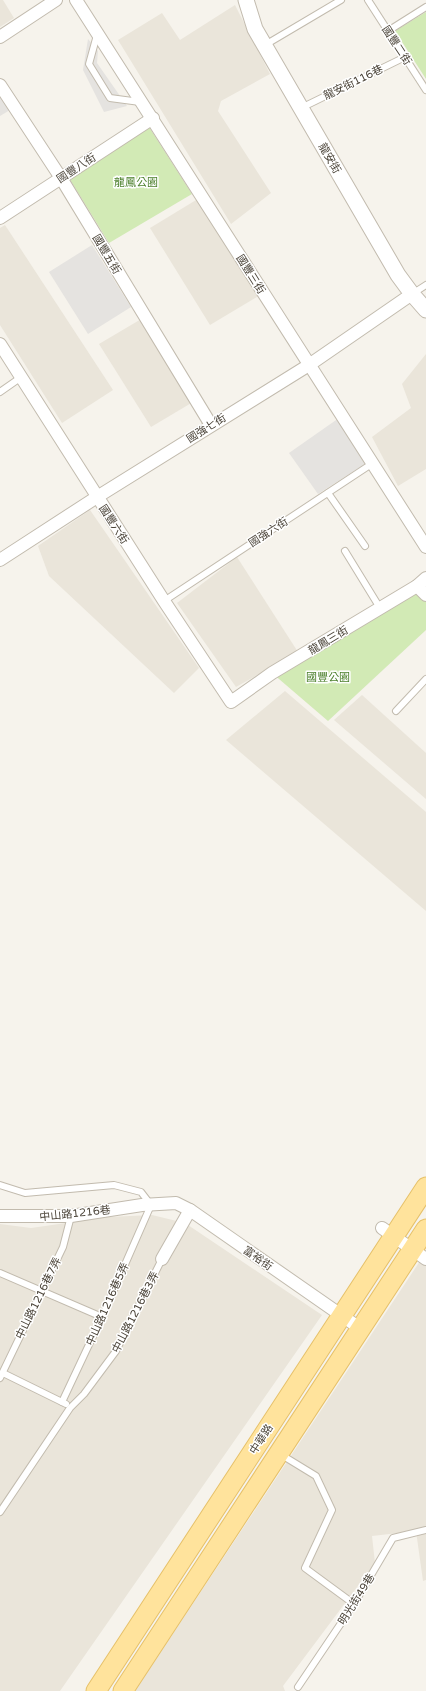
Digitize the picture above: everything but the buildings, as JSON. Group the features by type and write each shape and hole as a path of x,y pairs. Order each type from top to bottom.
{"main road":[{"name":"中華路","path":"96,1691 341,1315 388,1232 426,1187"},
{"name":"中華路","path":"123,1691 361,1329 419,1255 426,1229"}],"street":[{"path":"0,37 56,0"},
{"name":"國豐三街","path":"76,0 153,118 426,547"},
{"name":"龍安街","path":"246,0 255,29 398,275 426,310"},
{"name":"國豐五街","path":"0,85 61,178 211,425"},
{"name":"國豐八街","path":"0,218 153,118"},
{"name":"國強七街","path":"0,560 211,425 309,365 412,294"},
{"name":"國豐六街","path":"0,344 20,378 231,702"},
{"path":"421,582 426,595"},
{"name":"龍鳳三街","path":"231,702 272,673 421,582"},
{"name":"富裕街","path":"151,1205 176,1203 190,1210 361,1329"},
{"name":"中山路1216巷","path":"0,1216 71,1216 151,1205"},
{"name":"中山路1216巷3弄","path":"162,1259 190,1210"},
{"path":"388,1232 419,1255"}],"lane":[{"path":"265,45 341,0"},
{"name":"國豐二街","path":"368,0 426,90"},
{"path":"388,31 426,7"},
{"path":"98,33 89,64 110,98 142,102"},
{"name":"龍安街116巷","path":"301,108 405,57"},
{"path":"412,294 426,285"},
{"path":"0,392 20,378"},
{"name":"國強六街","path":"164,601 373,463"},
{"path":"328,493 365,546"},
{"path":"345,551 380,608"},
{"path":"396,711 426,679"},
{"path":"0,1185 25,1193 114,1185 141,1192 151,1205"},
{"name":"中山路1216巷5弄","path":"62,1402 102,1317 151,1205"},
{"name":"中山路1216巷7弄","path":"1,1375 63,1247 71,1216"},
{"name":"中山路1216巷3弄","path":"0,1512 70,1408 84,1394 116,1351 162,1259"},
{"path":"0,1273 102,1317"},
{"path":"1,1375 62,1402 70,1408"},
{"path":"279,1453 316,1476 332,1510 305,1568 354,1604"},
{"name":"明光街49巷","path":"298,1687 354,1604 393,1538 426,1530"}],"shaded area":[{"path":"0,0 3,0 14,18 0,27"},
{"path":"235,5 270,74 221,101 218,111 271,193 231,224 118,40 162,13 180,40"},
{"path":"88,39 98,51 97,63 127,106 104,112 83,70"},
{"path":"0,94 10,110 0,116"},
{"path":"201,197 262,294 210,325 150,228"},
{"path":"5,225 113,390 62,423 0,325 0,228"},
{"path":"92,245 131,307 88,334 49,272"},
{"path":"143,318 193,402 151,427 99,344"},
{"path":"426,354 426,469 398,486 372,437 411,408 402,384"},
{"path":"339,418 368,462 318,494 289,453"},
{"path":"90,510 199,668 174,693 49,576 38,546"},
{"path":"237,557 298,652 236,687 177,603"},
{"path":"285,691 426,812 426,911 226,740"},
{"path":"362,695 426,753 426,799 334,720"},
{"path":"152,1215 185,1223 322,1315 60,1691 0,1691 0,1224 31,1228 108,1217"},
{"path":"426,1252 426,1580 423,1581 416,1531 372,1536 375,1563 283,1686 285,1691 135,1691"}],"green space":[{"path":"426,12 426,79 395,31"},
{"name":"龍鳳公園","path":"149,127 192,194 109,243 69,178"},
{"name":"國豐公園","path":"417,586 426,595 426,630 328,721 272,673"}]}
